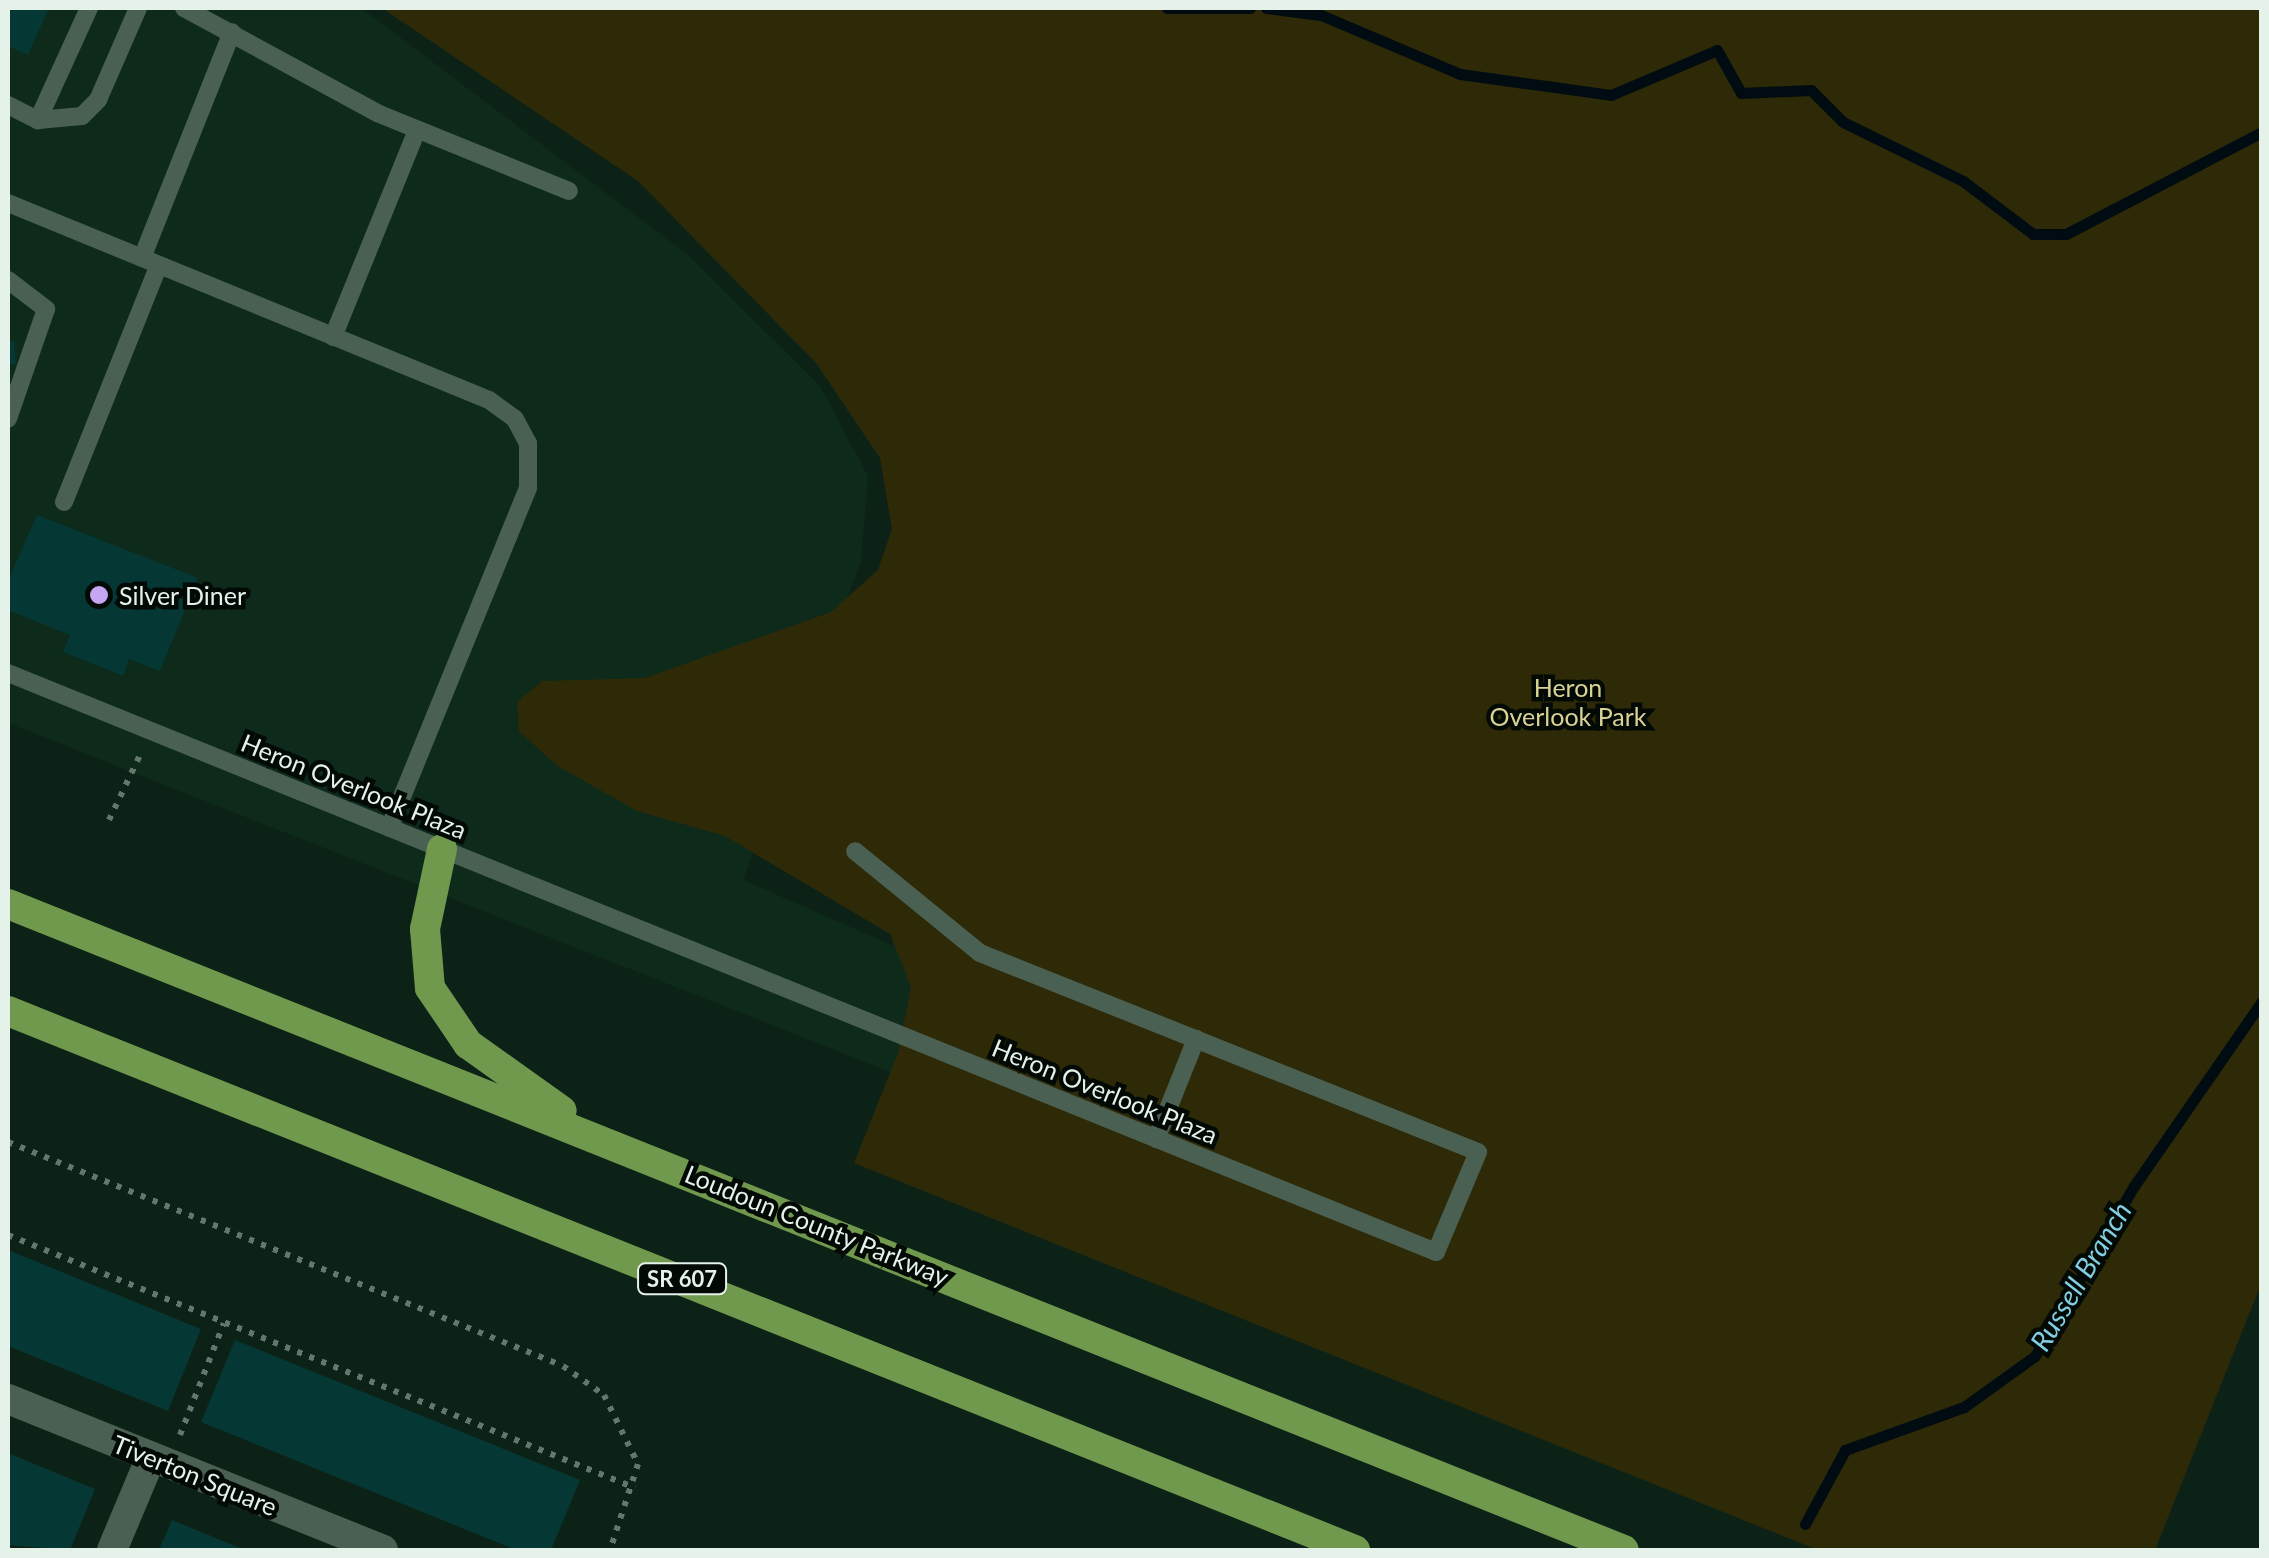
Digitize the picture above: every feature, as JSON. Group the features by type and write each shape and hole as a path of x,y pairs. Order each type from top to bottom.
{"main road":[{"path":"442,848 425,929 430,988 468,1044 602,1138"},
{"name":"Loudoun County Parkway","path":"8,904 602,1138 1624,1550"},
{"name":"SR 607","path":"8,1011 1354,1550"}],"street":[{"name":"Tiverton Square","path":"8,1399 383,1550"},
{"path":"112,1550 159,1460"}],"lane":[{"path":"38,120 89,8"},
{"path":"8,106 38,120 65,124 98,100 138,8"},
{"path":"184,8 417,130 568,191"},
{"path":"64,502 232,32"},
{"path":"333,337 417,130"},
{"path":"8,203 489,400 515,419 532,472 390,828"},
{"path":"8,280 46,309 8,419"},
{"name":"Heron Overlook Plaza","path":"8,673 1436,1252 1478,1152 980,952 855,851"},
{"path":"1156,1139 1196,1039"}],"path":[{"path":"109,820 151,731"},
{"path":"8,1142 563,1366 604,1394 626,1429 635,1488 610,1550"},
{"path":"8,1235 635,1488"},
{"path":"159,1460 224,1323"}],"shaded area":[{"path":"8,8 361,8 687,254 820,386 868,476 861,561 743,880 937,965 893,1073 8,723"}],"green space":[{"name":"Heron Overlook Park","path":"382,8 2261,8 2261,1284 2155,1550 1818,1550 854,1163 898,1053 911,987 890,934 725,836 637,811 556,765 519,731 517,702 542,681 645,678 831,612 878,570 892,529 880,458 816,363 638,181"}],"building":[{"path":"8,8 49,8 28,55 8,46"},
{"path":"8,339 14,342 16,364 8,365"},
{"name":"Silver Diner","path":"37,515 198,578 160,671 129,659 123,676 63,652 70,635 8,610 8,581"},
{"path":"8,1250 201,1329 168,1411 8,1346"},
{"path":"235,1340 580,1480 551,1550 516,1550 201,1422"},
{"path":"8,1453 95,1489 70,1550 8,1545"},
{"path":"172,1520 245,1550 159,1550"}],"waterway":[{"path":"1167,8 1250,8"},
{"path":"1266,8 1321,15 1460,74 1611,95 1717,50 1741,93 1811,90 1843,122 1963,181 2033,234 2066,234 2262,132"},
{"name":"Russell Branch","path":"1805,1524 1845,1450 1964,1407 2035,1356 2134,1186 2262,1001"}],"place":[{"name":"Silver Diner","path":"99,595"}]}
